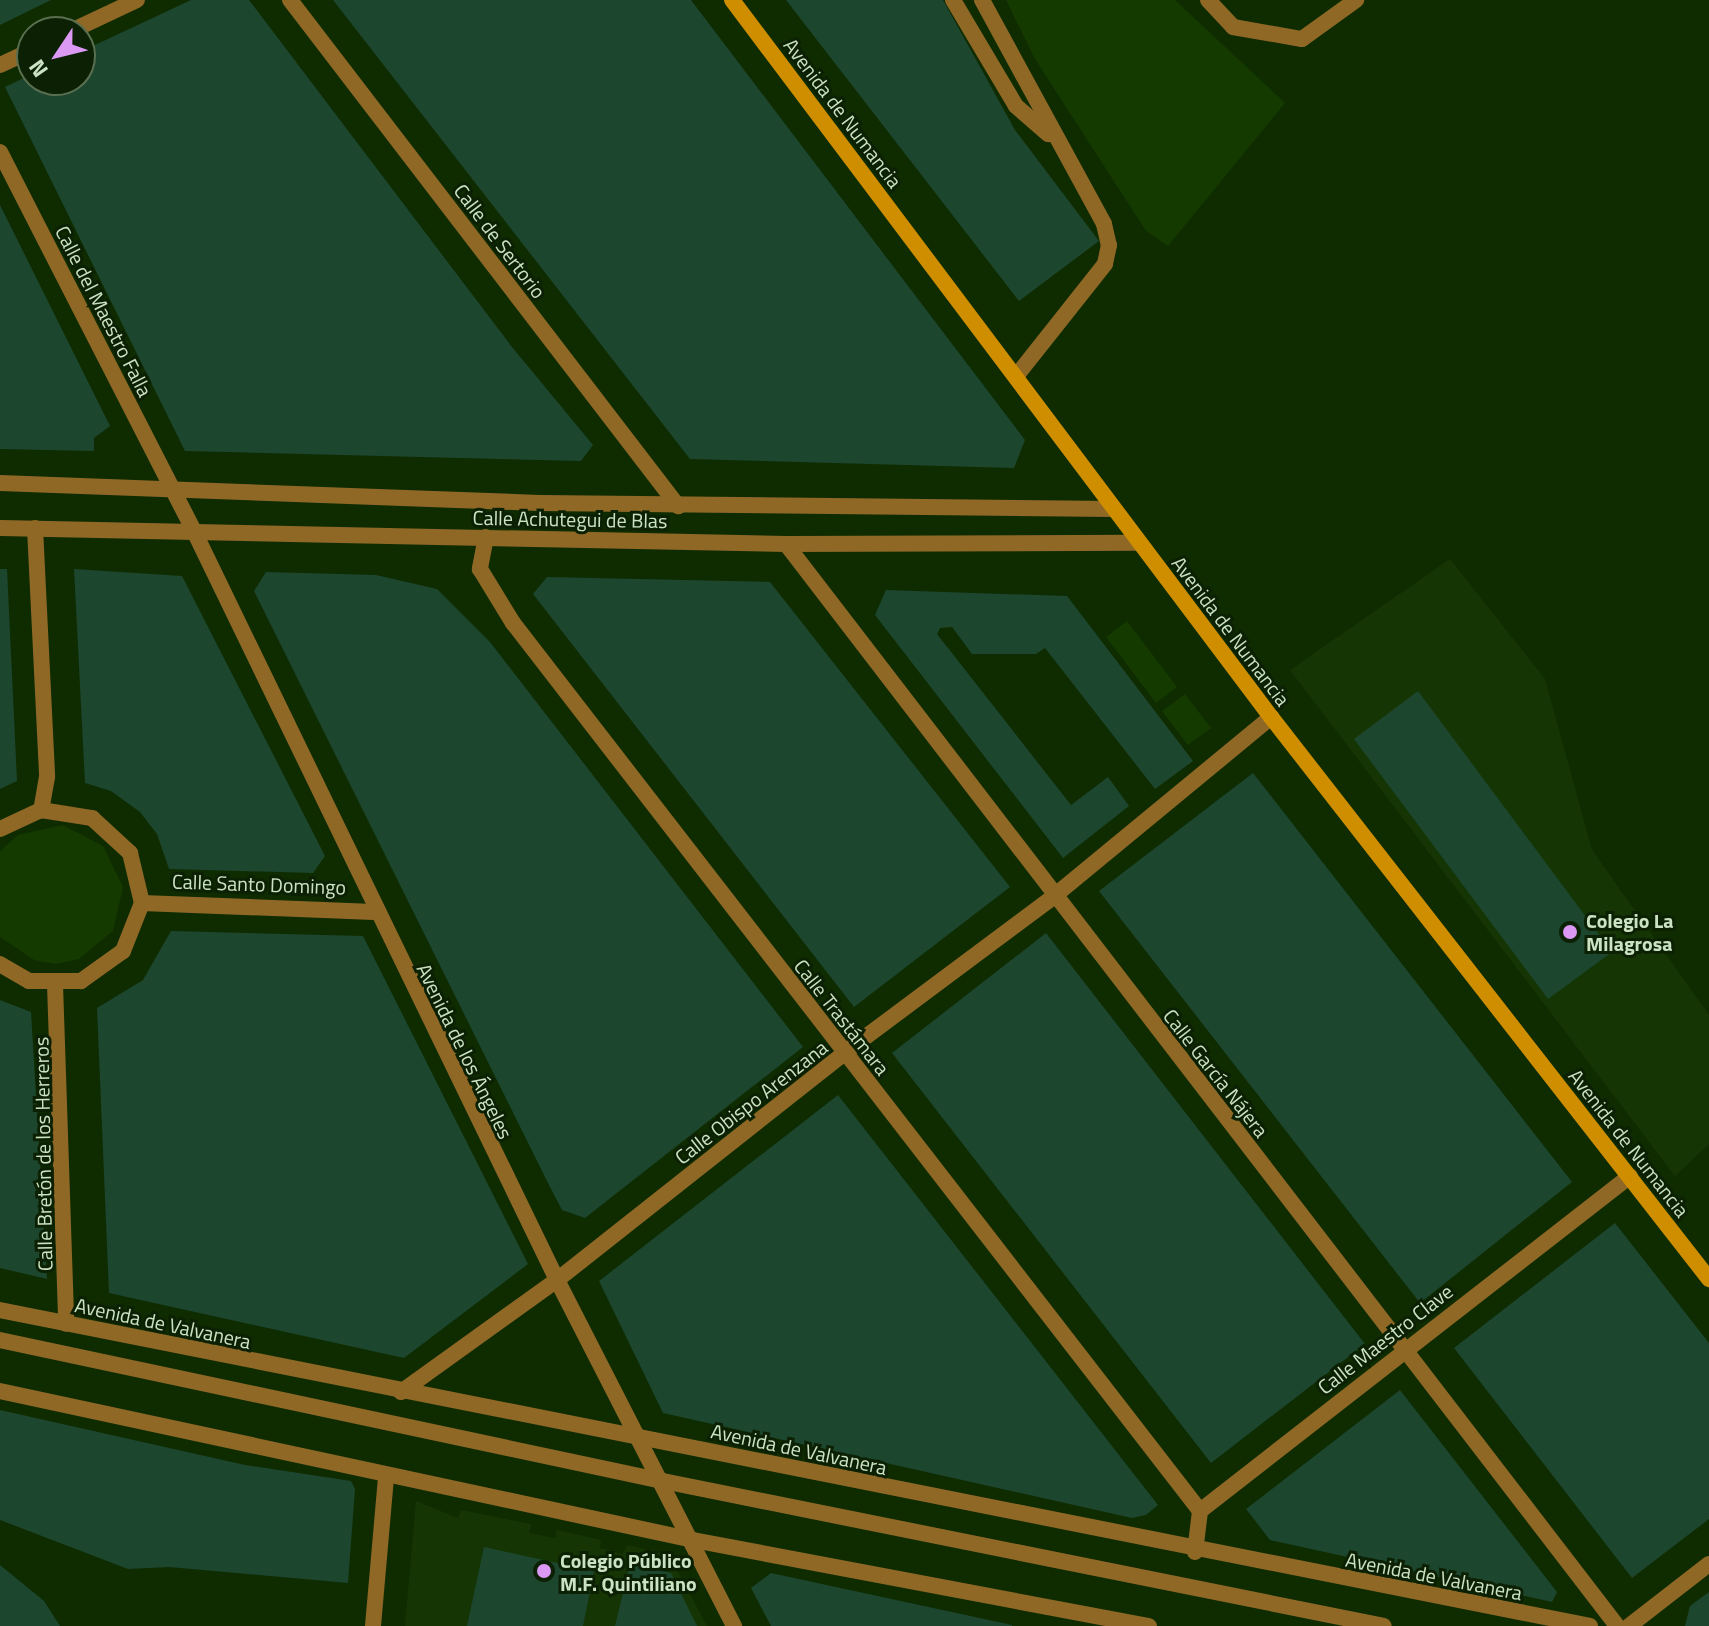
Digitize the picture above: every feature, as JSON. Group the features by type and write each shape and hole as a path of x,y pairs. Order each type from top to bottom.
{"street":[{"path":"96,19 137,0"},
{"name":"Calle de Sertorio","path":"290,0 678,506"},
{"name":"Avenida de Numancia","path":"732,0 1017,375 1113,509 1271,717 1709,1279"},
{"path":"953,0 1016,106 1056,141"},
{"path":"982,0 1056,141 1104,224 1109,245 1105,264 1017,375"},
{"path":"1208,0 1233,27 1302,39 1356,0"},
{"name":"Calle del Maestro Falla","path":"0,152 172,488"},
{"name":"Calle Achutegui de Blas","path":"0,483 678,506 1113,509"},
{"name":"Avenida de los Ángeles","path":"172,488 374,912 734,1626"},
{"name":"Calle Achutegui de Blas","path":"0,528 193,529 786,544 1139,543"},
{"path":"35,528 47,777 41,810"},
{"name":"Calle Trastámara","path":"486,537 480,569 513,623 1200,1511"},
{"name":"Calle García Nájera","path":"786,544 1053,897 1406,1347 1617,1626"},
{"name":"Calle Obispo Arenzana","path":"401,1392 557,1280 844,1053 1053,897 1271,717"},
{"path":"0,829 41,810 80,814 114,833 140,877 142,903 136,929 114,960 81,981 55,984 29,981 0,964"},
{"name":"Calle Santo Domingo","path":"142,903 354,907 374,912"},
{"name":"Calle Bretón de los Herreros","path":"55,984 66,1324"},
{"name":"Calle Maestro Clave","path":"1200,1511 1406,1347 1630,1176"},
{"name":"Avenida de Valvanera","path":"0,1310 401,1392 641,1437 1195,1552 1590,1626"},
{"path":"0,1340 663,1481 1384,1626"},
{"path":"0,1391 386,1477 693,1540 1149,1626"},
{"path":"373,1626 386,1477"},
{"path":"1195,1552 1200,1511"},
{"path":"1629,1626 1709,1564"}],"shaded area":[{"path":"1006,0 1175,0 1285,103 1168,246 1146,231 1035,59"},
{"name":"Colegio La Milagrosa","path":"1450,559 1545,679 1592,850 1709,1015 1709,1144 1675,1176 1290,670"},
{"path":"1127,621 1177,687 1156,703 1106,637"},
{"path":"1185,694 1211,728 1188,745 1162,711"},
{"path":"63,825 103,846 123,887 113,931 79,959 56,964 34,960 0,937 0,851 18,835"},
{"name":"Colegio Público M.F. Quintiliano","path":"416,1501 458,1518 461,1510 531,1524 529,1533 555,1538 557,1530 601,1540 600,1548 622,1554 628,1545 669,1555 707,1626 405,1626"}],"building":[{"path":"0,0 51,0 16,16 0,25"},
{"path":"191,0 249,0 512,347 593,445 581,461 185,451 5,87 16,82 16,96 96,96 96,45"},
{"path":"333,0 691,0 1025,440 1014,468 690,459"},
{"path":"786,0 943,0 1015,130 1099,241 1019,301"},
{"path":"0,205 110,426 94,438 94,451 0,449"},
{"path":"0,569 7,569 17,781 0,789"},
{"path":"74,569 182,576 325,856 313,873 169,869 157,834 140,812 111,791 85,783"},
{"path":"266,572 376,575 437,589 490,642 803,1047 585,1218 562,1210 254,591"},
{"path":"547,577 770,582 1010,887 854,1007 533,594"},
{"path":"886,590 1067,596 1193,761 1155,789 1045,648 1036,654 972,654 952,627 940,628 937,634 1071,805 1108,777 1129,806 1063,858 875,615"},
{"path":"1418,691 1612,952 1548,999 1354,739"},
{"path":"1253,773 1572,1182 1420,1303 1099,891"},
{"path":"171,931 363,936 528,1264 404,1358 109,1293 97,1008 143,980"},
{"path":"1046,933 1365,1344 1211,1463 892,1053"},
{"path":"0,1000 31,1012 47,1279 0,1268"},
{"path":"838,1095 1158,1505 1146,1515 1132,1518 663,1413 599,1281"},
{"path":"1615,1223 1709,1343 1709,1519 1632,1578 1454,1348"},
{"path":"1400,1390 1557,1592 1552,1602 1270,1540 1246,1509"},
{"path":"0,1410 245,1465 351,1481 355,1489 348,1583 169,1567 128,1569 0,1520"},
{"path":"484,1547 594,1571 583,1626 467,1626"},
{"path":"630,1564 671,1573 697,1626 615,1626"},
{"path":"0,1565 44,1601 60,1626 0,1626"},
{"path":"771,1573 1012,1626 771,1626 751,1588"},
{"path":"1709,1592 1709,1626 1685,1626 1690,1606"}],"place":[{"name":"Colegio La Milagrosa","path":"1570,932"},
{"name":"Colegio Público M.F. Quintiliano","path":"544,1571"}]}
